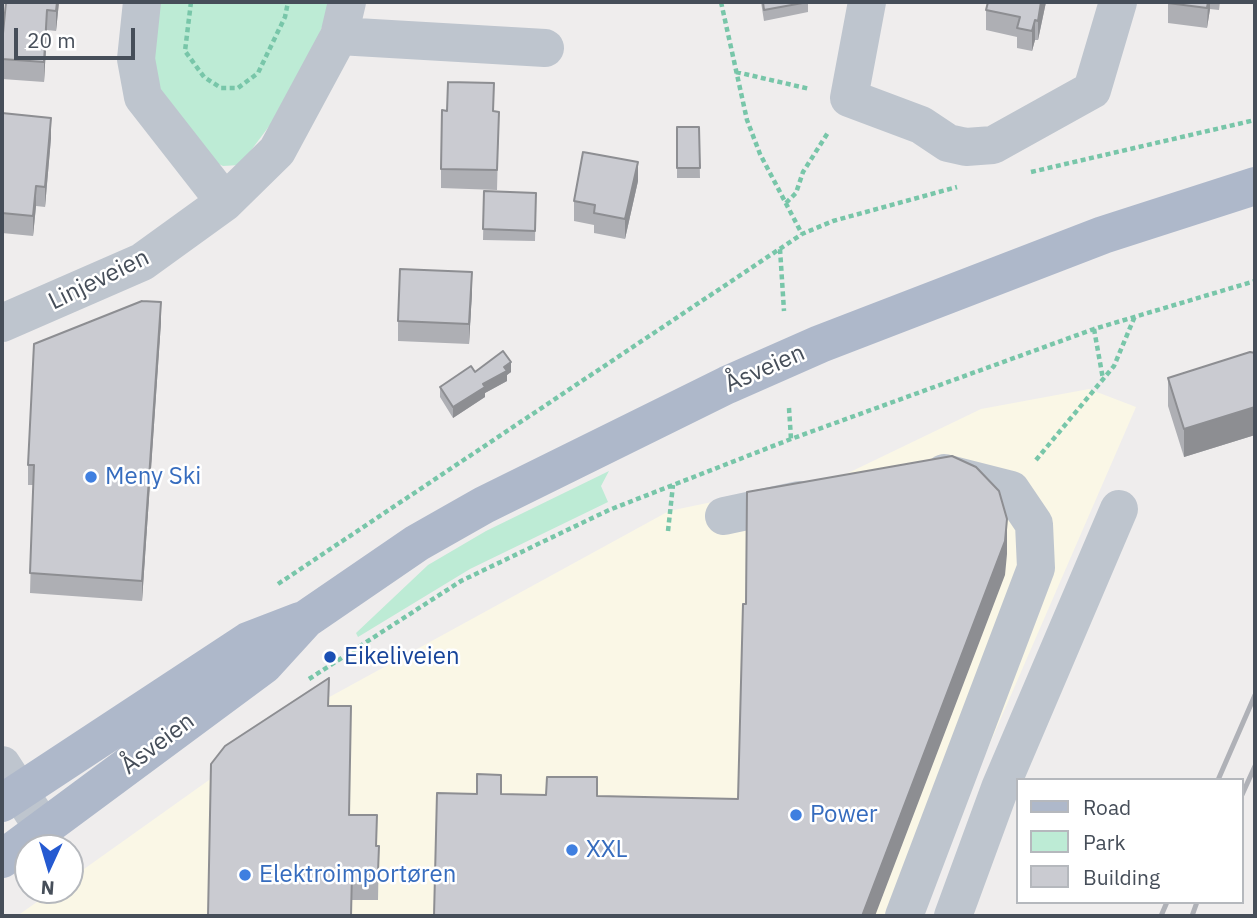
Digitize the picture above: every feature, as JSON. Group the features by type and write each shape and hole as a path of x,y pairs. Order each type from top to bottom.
{"main road":[{"name":"Åsveien","path":"2,859 264,665 306,619 367,575 484,505 727,385 1008,270 1103,235 1255,186"},
{"name":"Åsveien","path":"7,787 248,641 306,619"}],"street":[{"path":"142,2 136,59 143,97 225,202"},
{"path":"867,2 849,98 921,125 948,143 966,147 993,145 1093,90 1118,2"},
{"name":"Linjeveien","path":"2,323 142,262 225,202 276,151 343,19 545,48"},
{"path":"904,916 1036,568 1034,524 1011,490 949,472 908,480"},
{"path":"724,516 827,495"},
{"path":"953,916 1000,788 1119,509"},
{"path":"7,787 43,828"}],"path":[{"path":"191,2 186,51 204,77 221,88 238,88 258,73 285,17 288,2"},
{"path":"275,586 802,234 756,142 736,72 721,2"},
{"path":"736,72 849,98 803,172 796,193 785,204"},
{"path":"780,249 785,311"},
{"path":"307,680 461,580 609,510 791,439 1094,329 1255,281"},
{"path":"1011,490 1114,366 1135,315"},
{"path":"1094,329 1103,379"},
{"path":"789,408 791,439"},
{"path":"668,531 673,485"}],"shaded area":[{"path":"1089,389 1136,407 945,847 921,916 17,916 34,904 84,904 84,869 313,706 669,511 846,474 981,409"}],"green space":[{"path":"152,2 331,2 310,60 276,117 240,165 223,166 201,156 150,86"},
{"path":"609,471 601,486 608,502 470,569 358,637 356,633 428,565 486,531"}],"building":[{"path":"6,2 57,2 56,11 47,10 44,62 2,59"},
{"path":"763,2 808,2 764,10"},
{"path":"988,2 1041,2 1038,21 1035,20 1032,31 1017,28 1020,17 986,10"},
{"path":"1168,2 1208,2 1207,8"},
{"path":"448,82 494,83 493,111 499,112 497,170 441,169 442,110 447,111"},
{"path":"2,113 51,118 45,187 36,186 33,216 2,213"},
{"path":"677,127 699,127 700,168 677,168"},
{"path":"583,152 638,162 625,219 594,213 595,205 574,201"},
{"path":"484,191 536,193 535,231 483,229"},
{"path":"400,269 472,272 469,324 398,321"},
{"path":"142,301 161,302 142,581 30,573 34,465 28,465 34,344"},
{"path":"503,351 511,362 504,367 507,371 483,384 485,387 453,407 440,387 471,366 475,372"},
{"path":"1250,352 1255,353 1255,407 1184,429 1168,378"},
{"path":"952,456 976,467 999,491 1007,519 1005,541 862,916 434,916 437,793 477,794 477,774 501,775 501,794 546,795 547,777 597,777 597,796 738,799 743,604 746,604 747,492"},
{"path":"329,678 328,706 351,706 349,815 377,815 378,872 352,872 351,916 208,916 211,764 225,746"}],"railway":[{"path":"1219,778 1255,695"},
{"path":"1243,793 1255,766"},
{"path":"1161,916 1166,904"},
{"path":"1192,916 1196,904"}],"place":[{"name":"Meny Ski","path":"91,477"},
{"name":"Eikeliveien","path":"330,657"},
{"name":"Power","path":"796,815"},
{"name":"XXL","path":"572,850"},
{"name":"Elektroimportøren","path":"245,875"}]}
